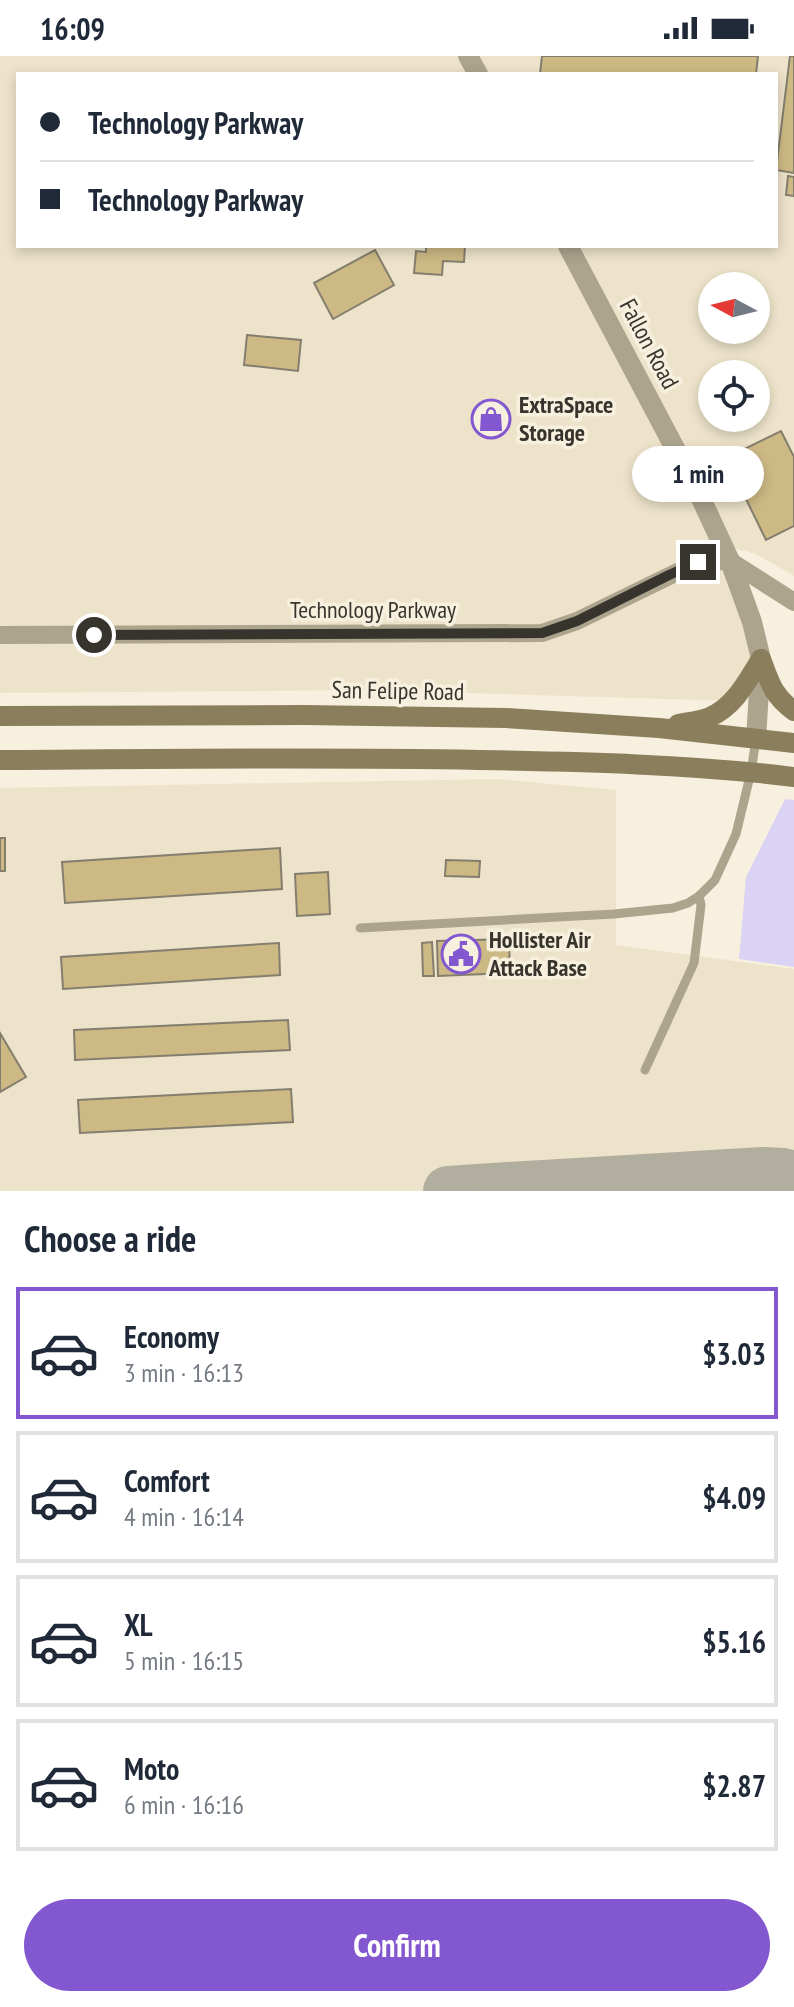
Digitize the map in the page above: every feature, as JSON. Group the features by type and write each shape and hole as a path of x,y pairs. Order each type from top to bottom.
{"main road":[{"path":"761,659 772,688 794,711"},
{"path":"659,728 708,718 724,709 734,701 761,659"},
{"name":"San Felipe Road","path":"0,716 506,718 659,728 794,743"},
{"path":"0,760 356,758 588,762 794,777"}],"street":[{"name":"Fallon Road","path":"569,248 698,492 730,561 752,622 761,659 756,739"},
{"path":"730,561 794,602"},
{"name":"Technology Parkway","path":"0,635 542,633 577,621 698,562 730,561"}],"lane":[{"path":"360,928 614,914 673,908 699,896 715,880 736,834 756,739"},
{"path":"645,1070 694,963 701,905 699,896"}],"shaded area":[{"path":"0,56 794,56 794,576 754,553 724,546 761,659 734,701 364,690 0,693"},
{"path":"496,779 616,790 616,945 794,969 794,1191 0,1191 0,788"},
{"path":"785,799 794,800 794,967 739,959 746,877"}],"building":[{"path":"542,56 758,56 756,72 540,72"},
{"path":"790,56 794,56 794,173 778,170"},
{"path":"788,176 794,177 794,196 786,195"},
{"path":"426,248 465,248 464,262 443,261 442,275 414,273 416,251 426,252"},
{"path":"375,250 394,285 333,319 314,283"},
{"path":"247,335 301,340 298,371 244,365"},
{"path":"781,431 794,457 794,526 766,540 726,458"},
{"path":"0,838 5,838 5,871 0,871"},
{"path":"280,848 282,889 65,903 62,862"},
{"path":"446,860 480,861 479,877 445,876"},
{"path":"328,872 330,914 297,916 295,874"},
{"path":"509,939 510,973 438,976 437,941"},
{"path":"432,942 434,976 423,976 422,943"},
{"path":"279,943 280,975 63,989 61,957"},
{"path":"288,1020 290,1050 75,1060 74,1030"},
{"path":"0,1033 26,1077 0,1092"},
{"path":"291,1089 293,1122 80,1133 78,1100"}],"taxiway":[{"path":"502,1191 509,1187 763,1172 794,1176"},
{"path":"448,1191 509,1187"}],"place":[{"name":"ExtraSpace Storage","path":"491,419"},
{"name":"Hollister Air Attack Base","path":"461,954"}],"route":[{"path":"94,635 542,633 577,621 698,562"}]}
